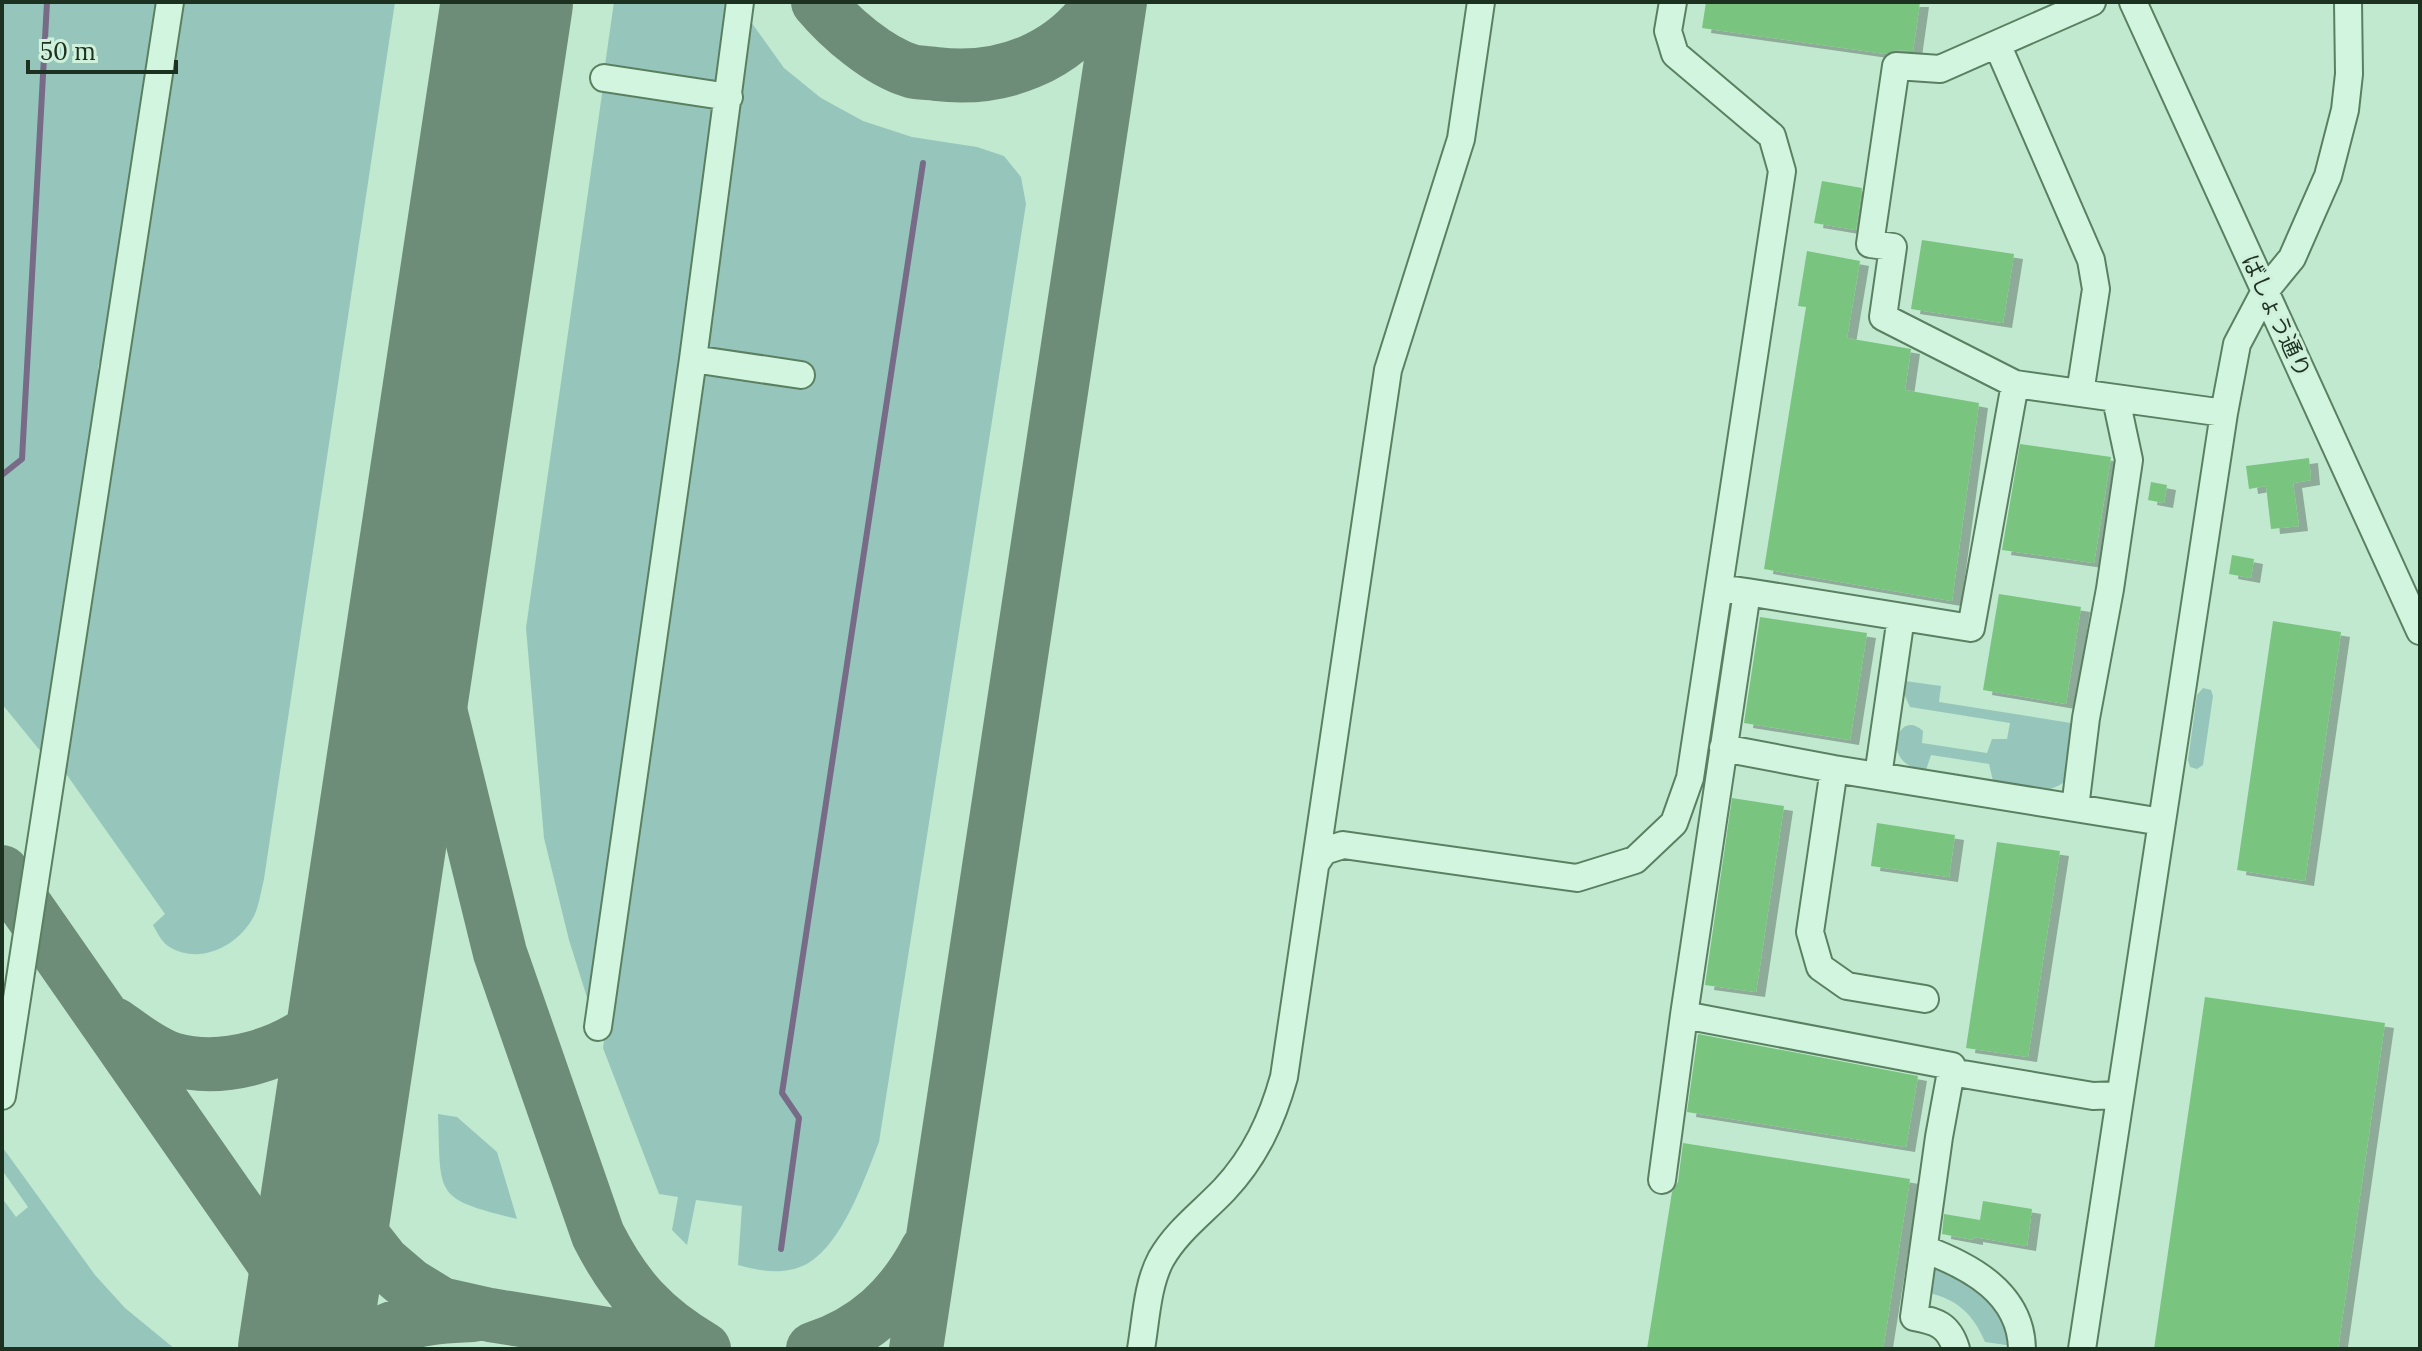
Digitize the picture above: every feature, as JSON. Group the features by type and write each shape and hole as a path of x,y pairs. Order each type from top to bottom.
{"lane":[{"path":"2,1096 170,2"},
{"path":"598,1027 693,359 740,2"},
{"path":"1141,1349 1159,1262 1172,1240 1224,1191 1245,1165 1275,1108 1284,1077 1388,370 1461,139 1481,2"},
{"path":"1316,863 1324,851 1343,845 1577,878 1635,860 1674,823 1690,778 1782,171 1772,136 1675,54 1668,31 1673,2"},
{"path":"2092,2 1940,69 1896,66 1870,244 1893,247 1883,317 2015,384 2224,413"},
{"name":"ばしょう通り","path":"2133,2 2420,627"},
{"path":"2082,1349 2237,344 2265,291 2292,258 2328,176 2345,110 2349,74 2348,2"},
{"path":"1997,44 2091,260 2096,289 2080,393"},
{"path":"604,78 729,97"},
{"path":"693,359 801,375"},
{"path":"1719,588 1971,628 2015,384"},
{"path":"2075,808 2086,718 2110,589 2129,460 2116,399"},
{"path":"1662,1180 1747,592"},
{"path":"1878,776 1901,617"},
{"path":"1723,748 2162,822"},
{"path":"1834,769 1810,932 1820,967 1847,986 1925,999"},
{"path":"1684,1015 1952,1066 1914,1317 1941,1324 1952,1335 1956,1349"},
{"path":"1951,1072 2093,1096 2120,1095"},
{"path":"1924,1249 1958,1262 2000,1293 2011,1306 2018,1322 2022,1349"}],"shaded area":[{"path":"2,2 160,2 113,335 98,366 102,400 42,753 2,704"},
{"path":"178,2 395,2 259,903 254,916 238,937 216,950 192,954 180,952 161,939 153,925 165,914 62,768"},
{"path":"614,2 733,2 722,88 604,72"},
{"path":"746,15 784,68 821,98 863,121 912,137 977,147 1004,156 1021,177 1026,204 879,1142 847,1216 824,1250 810,1262 779,1271 738,1265 742,1206 696,1200 687,1245 672,1230 678,1197 659,1194 603,1048 702,354"},
{"path":"603,87 720,107 594,1020 569,940 544,838 526,628"},
{"path":"1905,681 1941,686 1939,702 2071,723 2067,779 2052,788 2035,790 1993,781 1989,764 1931,755 1926,770 1911,766 1897,750 1900,732 1906,726 1914,725 1923,731 1922,743 1987,753 1992,739 2007,739 2010,723 1910,707 1905,696"},
{"path":"2203,688 2211,690 2213,696 2203,765 2197,769 2190,767 2188,760 2197,695"},
{"path":"438,1114 457,1117 497,1152 517,1219 470,1205 447,1190 440,1162"},
{"path":"3,1148 95,1275 125,1308 175,1349 2,1349 2,1198 16,1217 28,1207 2,1170"},
{"path":"1939,1267 1951,1269 1996,1303 2013,1346 1985,1342 1970,1316 1948,1299 1929,1293 1932,1271"}],"building":[{"path":"1706,2 1920,2 1913,51 1896,50 1886,54 1702,28"},
{"path":"1822,181 1862,188 1856,230 1814,223"},
{"path":"1922,240 2014,254 2003,323 1911,309"},
{"path":"1807,251 1860,261 1847,338 1911,349 1905,390 1979,403 1952,601 1764,569 1806,307 1798,306"},
{"path":"2020,444 2111,457 2094,563 2002,550"},
{"path":"2309,458 2311,480 2293,483 2299,526 2271,529 2266,486 2249,489 2246,466"},
{"path":"2151,482 2167,485 2164,503 2148,500"},
{"path":"2232,555 2254,559 2251,578 2229,574"},
{"path":"1999,594 2081,607 2066,704 1983,690"},
{"path":"1760,617 1867,633 1850,740 1744,723"},
{"path":"2273,621 2341,632 2305,881 2237,870"},
{"path":"1732,798 1784,806 1756,992 1705,985"},
{"path":"1877,823 1955,835 1949,877 1871,866"},
{"path":"1997,842 2060,851 2028,1057 1966,1048"},
{"path":"2205,997 2385,1023 2338,1349 2154,1349"},
{"path":"1698,1034 1918,1076 1906,1147 1687,1112"},
{"path":"1683,1143 1910,1179 1883,1349 1647,1349 1672,1192 1678,1182"},
{"path":"1983,1201 2032,1209 2027,1246 1942,1234 1944,1214 1980,1220"}],"waterway":[{"path":"2,475 22,459 47,2"},
{"path":"781,1249 799,1118 782,1093 923,163"}],"taxiway":[{"path":"818,2 848,33 886,60 914,72 961,76 1007,70 1050,52 1086,22 1101,2"},
{"path":"916,1349 1120,2"},
{"path":"415,608 500,953 598,1235 619,1271 642,1301 670,1326 704,1349"},
{"path":"2,872 272,1260 307,1327"},
{"path":"114,1024 149,1048 172,1059 192,1063 233,1062 274,1051 311,1031 331,1015 360,982"},
{"path":"331,1173 361,1234 383,1262 410,1285 441,1304 490,1315 693,1348"},
{"path":"813,1349 850,1333 880,1311 906,1283 927,1250"},
{"path":"350,1349 409,1323 437,1317 473,1315"}],"runway":[{"path":"304,1349 507,2"}]}
